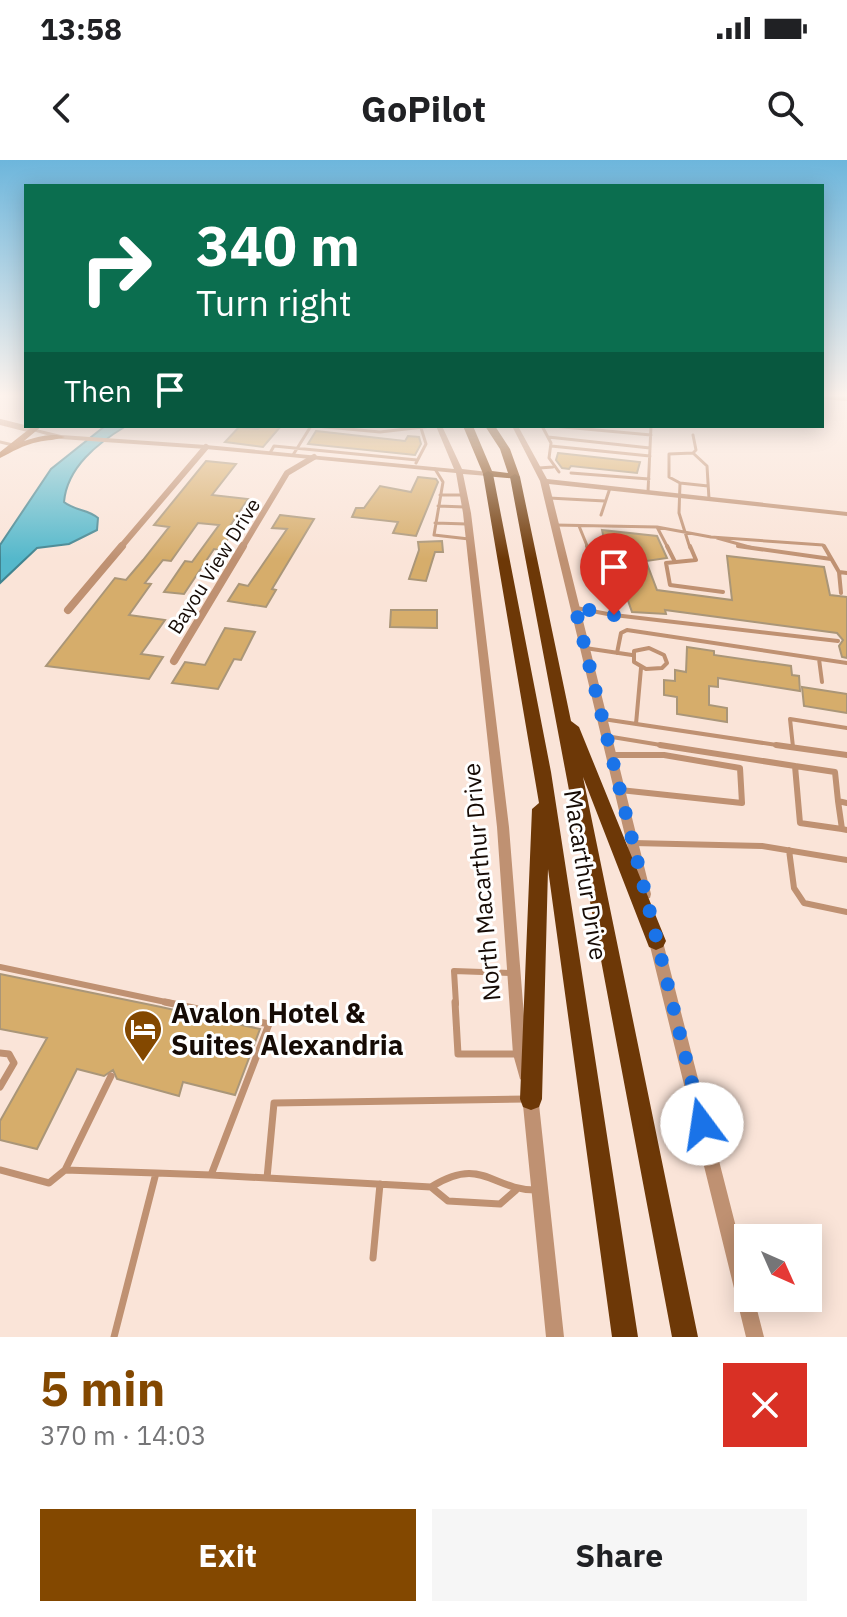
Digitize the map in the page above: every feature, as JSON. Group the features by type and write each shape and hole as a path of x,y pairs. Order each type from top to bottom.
{"highway":[{"name":"Macarthur Drive","path":"478,449 488,474 543,772 625,1337"},
{"name":"Macarthur Drive","path":"505,449 515,477 685,1337"},
{"path":"488,474 515,477"},
{"path":"557,697 656,941"},
{"path":"531,1099 543,772"}],"street":[{"path":"68,610 204,449"},
{"path":"227,449 416,463 460,477 488,474"},
{"name":"North Macarthur Drive","path":"448,449 466,501 503,827 520,1054 531,1099 555,1337"},
{"path":"528,449 544,481 755,1337"},
{"name":"Bayou View Drive","path":"174,661 287,473 314,457"},
{"path":"544,481 847,514"}],"lane":[{"path":"298,449 296,452 362,458"},
{"path":"416,463 423,449"},
{"path":"551,449 549,458 559,472"},
{"path":"580,449 650,456"},
{"path":"648,492 650,449"},
{"path":"693,453 696,449"},
{"path":"708,486 680,483 669,477 669,454 693,453 707,466 709,499"},
{"path":"539,468 553,467"},
{"path":"435,469 443,482 433,533 437,537 470,539"},
{"path":"571,473 649,479"},
{"path":"443,482 460,477"},
{"path":"680,483 676,495 681,528 696,560 666,563 670,585 723,592"},
{"path":"601,515 610,488"},
{"path":"440,495 466,501"},
{"path":"548,498 605,501"},
{"path":"438,506 466,501"},
{"path":"435,523 468,524"},
{"path":"555,525 681,528 737,546 831,559"},
{"path":"579,526 614,615"},
{"path":"657,527 675,562"},
{"path":"716,537 745,535 823,545 839,572 841,593"},
{"path":"839,572 847,573"},
{"path":"575,607 614,615 838,641"},
{"path":"617,653 621,633 627,630 847,663"},
{"path":"584,648 632,655"},
{"path":"649,648 667,659 662,668 641,668 632,655 638,649 649,648"},
{"path":"819,659 822,682"},
{"path":"636,724 641,668"},
{"path":"602,719 847,755"},
{"path":"793,747 790,719 847,728"},
{"path":"606,736 835,772 844,830 800,823 795,766"},
{"path":"611,755 664,755 740,768 742,803 619,789"},
{"path":"838,801 847,803"},
{"path":"632,843 762,846 847,860"},
{"path":"789,850 794,888 804,903 847,912"},
{"path":"0,967 269,1024 211,1175"},
{"path":"514,973 454,971 458,1054 520,1054"},
{"path":"0,1053 9,1054 14,1063 0,1087"},
{"path":"0,1170 49,1183 65,1170 111,1076"},
{"path":"267,1178 274,1103 531,1099"},
{"path":"65,1170 431,1187 448,1201 500,1204 516,1190 540,1190"},
{"path":"114,1337 156,1173"},
{"path":"431,1187 449,1173 499,1175 516,1190"},
{"path":"373,1258 380,1184"}],"water":[{"path":"76,449 94,449 71,478 64,502 98,518 97,530 69,544 37,548 0,583 0,545 51,469"}],"building":[{"path":"356,449 418,449 415,455"},
{"path":"558,453 640,462 637,473 571,466 569,469 562,468 556,460"},
{"path":"206,461 236,464 212,495 248,499 226,532 232,533 220,550 214,549 184,594 164,592 185,561 192,562 219,525 198,523 171,561 163,560 145,583 151,584 129,615 165,620 141,654 163,657 149,679 46,666 115,578 126,580 169,527 154,525"},
{"path":"418,477 436,479 438,482 416,536 393,533 398,522 352,517 356,508 364,508 380,486 411,492"},
{"path":"280,515 314,519 272,589 276,590 266,607 228,601 239,584 248,586 287,529 272,528"},
{"path":"602,530 657,536 667,558 646,561 657,590 732,600 727,556 824,567 830,595 847,597 847,658 842,657 839,646 843,640 837,633 665,610 666,614 632,612 626,595 611,593 608,584 623,584 616,565 620,565 614,544 605,544"},
{"path":"442,541 443,552 435,552 426,581 409,579 419,550 418,542"},
{"path":"391,610 437,610 437,628 390,627"},
{"path":"225,628 255,632 241,660 234,659 218,689 172,683 185,662 205,665"},
{"path":"687,647 714,651 714,655 791,666 792,675 799,676 800,691 718,678 718,687 709,686 709,705 727,708 727,722 677,714 677,697 664,695 664,680 675,681 675,670 686,672"},
{"path":"802,687 847,694 847,713 804,706"},
{"name":"Avalon Hotel & Suites Alexandria","path":"0,974 260,1029 235,1095 183,1082 179,1096 117,1079 113,1070 104,1076 77,1069 37,1149 0,1140 0,1121 47,1038 0,1029"}],"place":[{"name":"Avalon Hotel & Suites Alexandria","path":"143,1063"}],"route":[{"path":"614,615 575,607 702,1124"}]}
